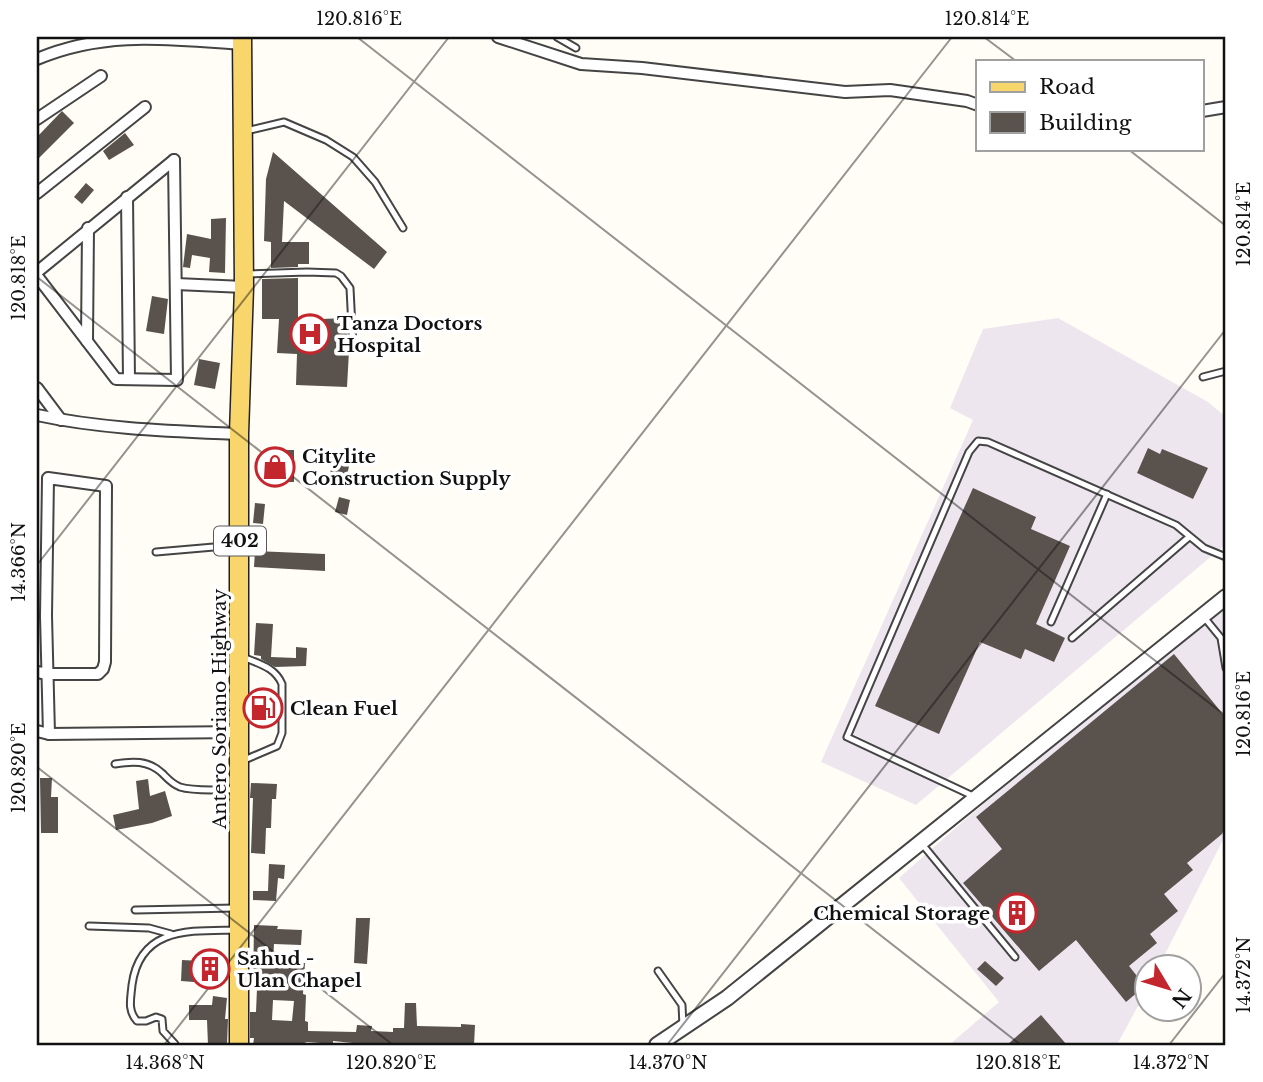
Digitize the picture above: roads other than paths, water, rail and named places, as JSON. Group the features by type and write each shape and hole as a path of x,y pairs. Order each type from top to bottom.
{"main road":[{"name":"Antero Soriano Highway","path":"239,1045 239,434 244,280 242,40"}],"street":[{"path":"498,37 582,64 642,68 845,92 890,90 976,104"},
{"path":"37,59 90,42 123,38 242,40"},
{"path":"37,119 101,76"},
{"path":"37,193 145,107"},
{"path":"1204,111 1226,107"},
{"path":"174,160 177,380 116,379 37,274 127,197 174,160"},
{"path":"127,197 129,379"},
{"path":"87,341 89,228"},
{"path":"176,284 244,280"},
{"path":"37,388 61,420"},
{"path":"37,415 61,420 173,431 239,434"},
{"path":"42,673 98,674 103,669 106,486 48,478 49,501 42,554 41,615 42,673 50,734"},
{"path":"37,498 49,501"},
{"path":"657,1045 727,998 922,844 1226,597"},
{"path":"37,732 240,732"}],"lane":[{"path":"557,37 576,48"},
{"path":"244,131 284,122 326,140 353,157 375,182 403,228"},
{"path":"244,280 307,272 336,273 341,276 350,288 353,348"},
{"path":"1203,377 1226,371"},
{"path":"977,798 847,737 969,452 978,442 988,442 1176,525 1205,548 1226,557"},
{"path":"1051,621 1107,494"},
{"path":"1072,638 1189,537"},
{"path":"156,552 240,545"},
{"path":"1203,616 1221,638 1226,668"},
{"path":"240,656 275,673 282,684 282,733 277,746 240,762"},
{"path":"115,764 135,761 150,765 171,783 183,788 240,790"},
{"path":"922,844 1015,957"},
{"path":"135,910 239,908"},
{"path":"89,926 149,928 171,934"},
{"path":"175,1044 163,1031 162,1019 156,1017 137,1021 130,1009 134,975 143,954 161,938 181,931 239,930"},
{"path":"658,971 682,1005 683,1030"}],"place":[{"name":"Tanza Doctors Hospital","path":"310,334"},
{"name":"Citylite Construction Supply","path":"275,467"},
{"name":"Clean Fuel","path":"263,708"},
{"name":"Chemical Storage","path":"1017,913"},
{"name":"Sahud - Ulan Chapel","path":"210,969"}]}
